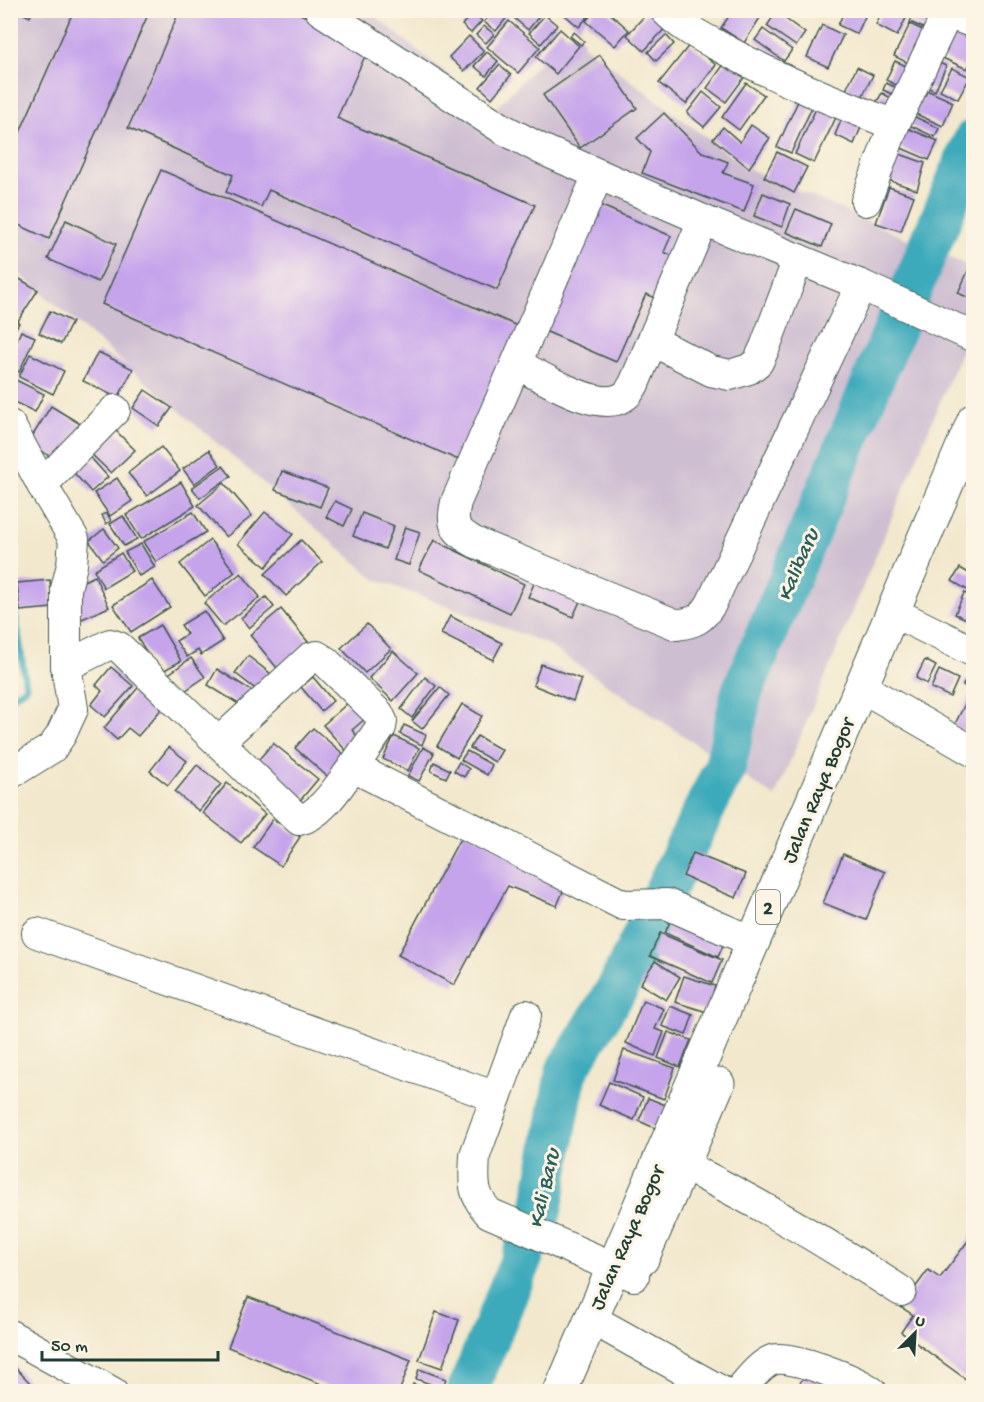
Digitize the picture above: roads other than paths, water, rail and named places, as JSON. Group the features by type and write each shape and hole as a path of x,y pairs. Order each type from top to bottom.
{"highway":[{"name":"Jalan Raya Bogor","path":"904,617 974,420"},
{"name":"Jalan Raya Bogor","path":"560,1392 600,1323 624,1272 904,617 974,477"},
{"name":"Jalan Raya Bogor","path":"673,1160 753,942 871,693"},
{"name":"Jalan Raya Bogor","path":"584,1392 600,1323"}],"street":[{"path":"320,10 503,129 598,175 866,287 974,337"},
{"path":"665,10 702,37 752,65 894,125"},
{"path":"866,201 894,125 952,14"},
{"path":"598,175 518,364 456,502 453,523 459,532 474,542 676,625 692,623 703,616 711,604 866,287"},
{"path":"518,364 575,394 596,400 615,401 626,395 634,384 653,341 703,220"},
{"path":"653,341 711,371 730,375 749,369 758,362 765,347 798,259"},
{"path":"42,485 115,410"},
{"path":"10,425 74,539 72,565 66,589 66,666 73,709 52,748 10,774"},
{"path":"904,617 974,652"},
{"path":"66,666 110,644 119,647 299,820 308,818 318,810 353,767 381,728 382,721 378,713 333,668 318,657 310,657 219,742"},
{"path":"871,693 974,752"},
{"path":"353,767 623,904 667,904 753,942"},
{"path":"37,933 496,1097"},
{"path":"526,1015 475,1155 474,1178 478,1200 489,1213 624,1272"},
{"path":"673,1160 856,1261 901,1291"},
{"path":"600,1323 723,1392"},
{"path":"10,1335 112,1392"},
{"path":"738,1392 769,1361 783,1358 844,1377 864,1385 872,1392"}],"waterway":[{"name":"Kalibaru","path":"467,1392 541,1211 566,1072 618,987 725,767 742,692 974,140"},
{"path":"10,578 26,687 10,698"}],"water label":[{"name":"Kali Baru","path":"542,1188"}]}
